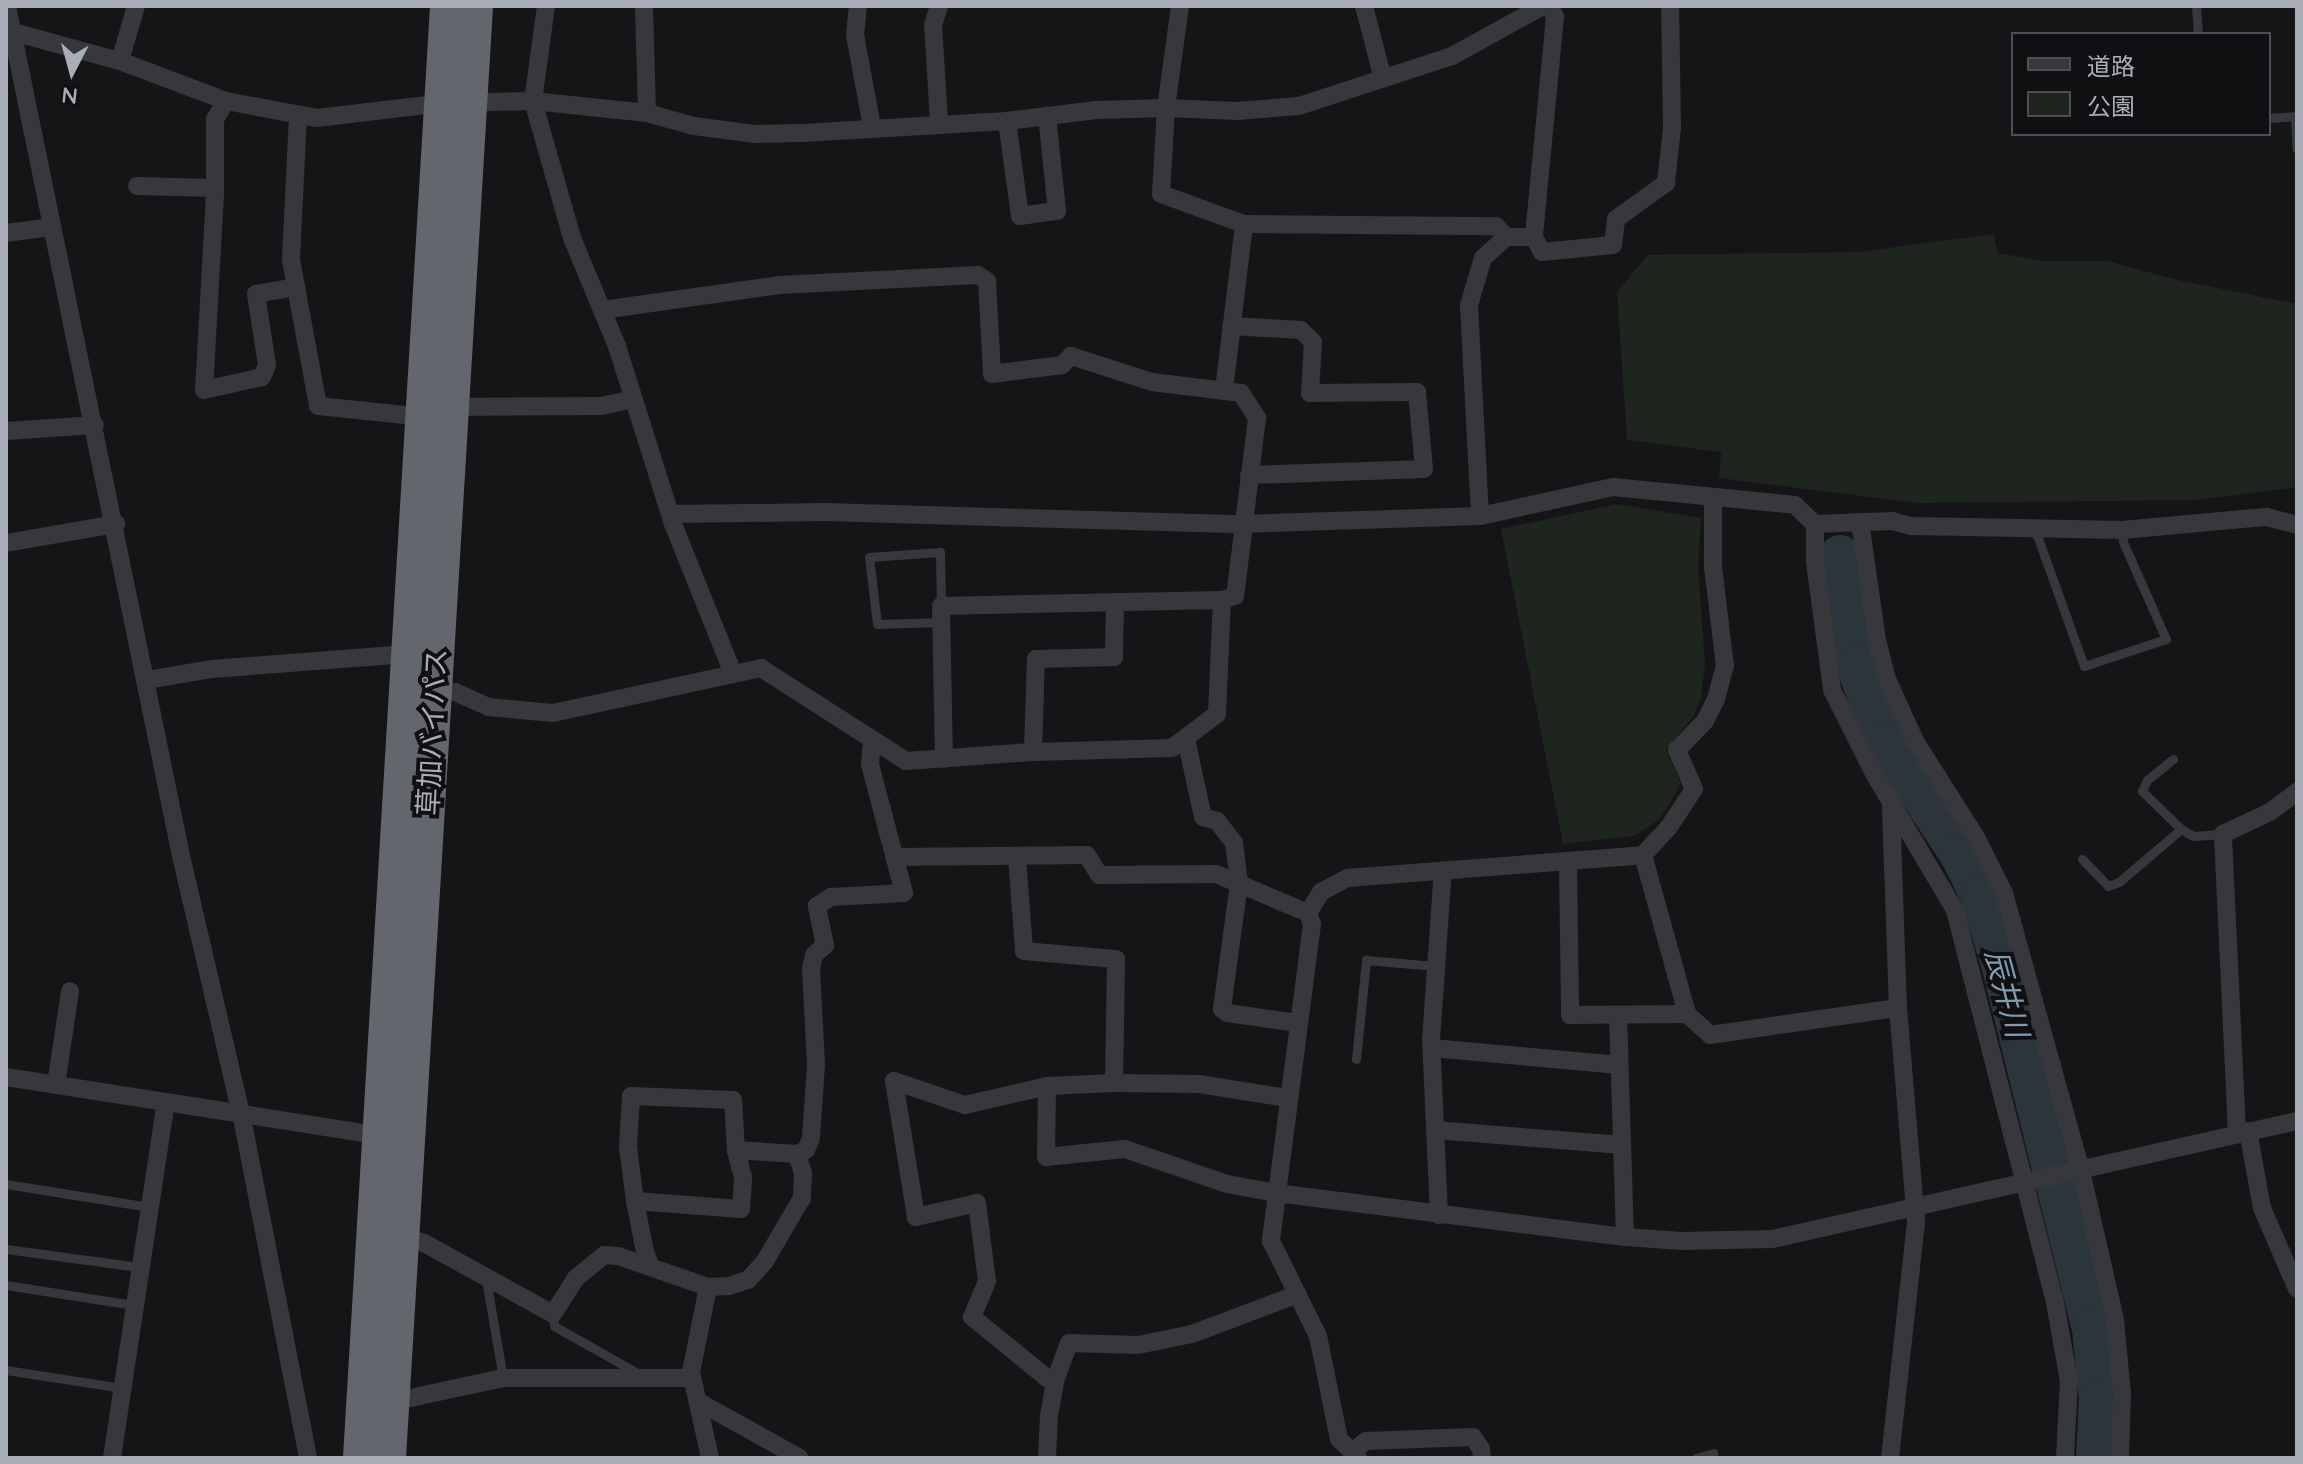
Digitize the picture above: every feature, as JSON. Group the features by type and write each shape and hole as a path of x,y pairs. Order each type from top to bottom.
{"highway":[{"name":"草加バイパス","path":"447,6 456,102"},
{"name":"草加バイパス","path":"360,1458 381,1136 419,693 456,102 476,6"},
{"name":"草加バイパス","path":"389,1458 402,1236 419,693 407,654 438,412"}],"street":[{"path":"7,6 51,227 116,524 181,856 241,1113 308,1458"},
{"path":"120,61 136,6"},
{"path":"546,6 533,101 572,238 602,310 670,514 733,673"},
{"path":"644,6 647,113"},
{"path":"858,6 855,35 872,127"},
{"path":"939,6 933,25 939,122"},
{"path":"1180,6 1166,108 1161,194 1244,224 1496,226 1506,237"},
{"path":"1364,6 1383,79"},
{"path":"13,32 120,61 226,101 298,116 317,118 456,102 533,101 647,113 694,126 755,134 939,122 1007,121 1166,108 1237,111 1299,106 1452,56 1543,6"},
{"path":"1550,6 1555,17 1534,237 1542,252 1613,245 1616,219 1666,183 1672,128 1670,6"},
{"path":"226,101 215,119 204,390 262,377 267,365 256,294 296,287"},
{"path":"298,116 291,260 318,406 438,412 601,406 633,399"},
{"path":"1007,121 1020,216 1057,211 1047,116"},
{"path":"137,186 214,188"},
{"path":"1224,390 1244,224"},
{"path":"6,233 51,227"},
{"path":"1480,516 1469,305 1483,258 1506,237 1534,237"},
{"path":"602,310 779,285 978,275 987,281 992,374 1062,365 1071,356 1152,382 1241,393 1257,418 1241,524 1235,596 1222,600 1115,602 942,614 944,759"},
{"path":"1231,326 1301,330 1313,342 1310,393 1417,392 1424,469 1249,475"},
{"path":"6,431 95,425"},
{"path":"670,514 825,512 1241,524 1480,516 1613,487 1713,500 1795,505 1815,524 1860,522 2122,530 2266,517 2297,525"},
{"path":"1308,913 1321,892 1347,878 1643,855 1669,827 1694,789 1677,750 1705,721 1716,699 1725,666 1713,567 1713,500"},
{"path":"1860,522 1877,640 1887,679 1915,741 1976,837 2004,893 2116,1331 2122,1394 2120,1458"},
{"path":"6,543 116,524"},
{"path":"1815,524 1815,562 1832,690 1891,801 1955,910 2030,1184 2069,1381 2065,1458"},
{"path":"419,693 455,692 488,707 553,713 761,668 906,761 1033,752 1172,748 1217,714 1222,600"},
{"path":"1033,752 1036,659 1114,657 1115,602"},
{"path":"147,680 212,669 407,654"},
{"path":"1186,739 1203,817 1217,821 1234,843 1239,883 1222,1009 1227,1013 1298,1023"},
{"path":"736,1150 797,1154 806,1150 811,1138 816,1064 811,969 814,955 825,945 817,906 831,897 904,893 870,764 872,741"},
{"path":"2297,792 2270,812 2223,834 2242,1132 2262,1208 2297,1289"},
{"path":"1890,1458 1915,1249 1898,1008 1891,801"},
{"path":"895,857 1087,855 1099,875 1216,874 1308,913 1312,924 1287,1098 1271,1241 1318,1336 1339,1439 1355,1455 1366,1441 1473,1437 1481,1449 1482,1458"},
{"path":"1643,855 1687,1014 1710,1035 1898,1008"},
{"path":"1017,857 1024,951 1116,959 1114,1083"},
{"path":"1568,863 1570,1015 1687,1014"},
{"path":"1439,1215 1432,1048 1443,870"},
{"path":"56,1085 70,991"},
{"path":"1618,1015 1625,1237"},
{"path":"1432,1048 1619,1065"},
{"path":"6,1077 381,1136"},
{"path":"1055,1381 1047,1378 972,1317 987,1281 977,1203 916,1217 894,1081 965,1105 1047,1086 1114,1083 1199,1084 1287,1098"},
{"path":"1047,1086 1046,1157 1125,1149 1227,1184 1276,1193 1625,1237 1682,1241 1772,1239 2030,1184 2297,1121"},
{"path":"635,1201 741,1209 743,1177 736,1150 733,1100 631,1096 628,1147 635,1201 651,1267"},
{"path":"112,1458 166,1103"},
{"path":"1435,1130 1622,1145"},
{"path":"402,1236 424,1243 553,1314 576,1278 604,1255 708,1287 729,1286 748,1280 765,1261 802,1198 803,1173 797,1154"},
{"path":"708,1287 692,1378 710,1458"},
{"path":"1047,1458 1055,1381 1069,1343 1151,1343 1192,1334 1298,1294"},
{"path":"392,1402 503,1378 692,1378"},
{"path":"699,1402 800,1458"}],"lane":[{"path":"2196,6 2198,32"},
{"path":"2271,118 2295,116 2297,149"},
{"path":"2034,526 2084,666 2166,639 2123,542 2122,530"},
{"path":"940,552 942,614 877,624 869,557 940,552"},
{"path":"2173,759 2147,780 2142,791 2181,829 2193,836 2223,834"},
{"path":"2082,859 2108,886 2119,882 2181,829"},
{"path":"1356,1059 1366,960 1435,966"},
{"path":"6,1184 149,1207"},
{"path":"6,1249 139,1267"},
{"path":"486,1277 503,1378"},
{"path":"6,1285 133,1305"},
{"path":"553,1314 554,1326 646,1377"},
{"path":"6,1370 122,1388"},
{"path":"1696,1458 1713,1453"}],"green space":[{"path":"1993,234 1998,253 2044,261 2108,261 2173,279 2297,304 2297,487 2196,500 1917,503 1719,478 1721,452 1627,440 1617,292 1648,255 1858,252"},
{"path":"1617,504 1701,518 1698,567 1705,663 1701,698 1693,717 1666,749 1681,784 1660,819 1634,836 1563,844 1501,529"}],"waterway":[{"name":"辰井川","path":"1840,555 1856,666 1884,740 1960,855 1980,895 2001,964 2092,1328 2099,1398 2096,1458"}]}
